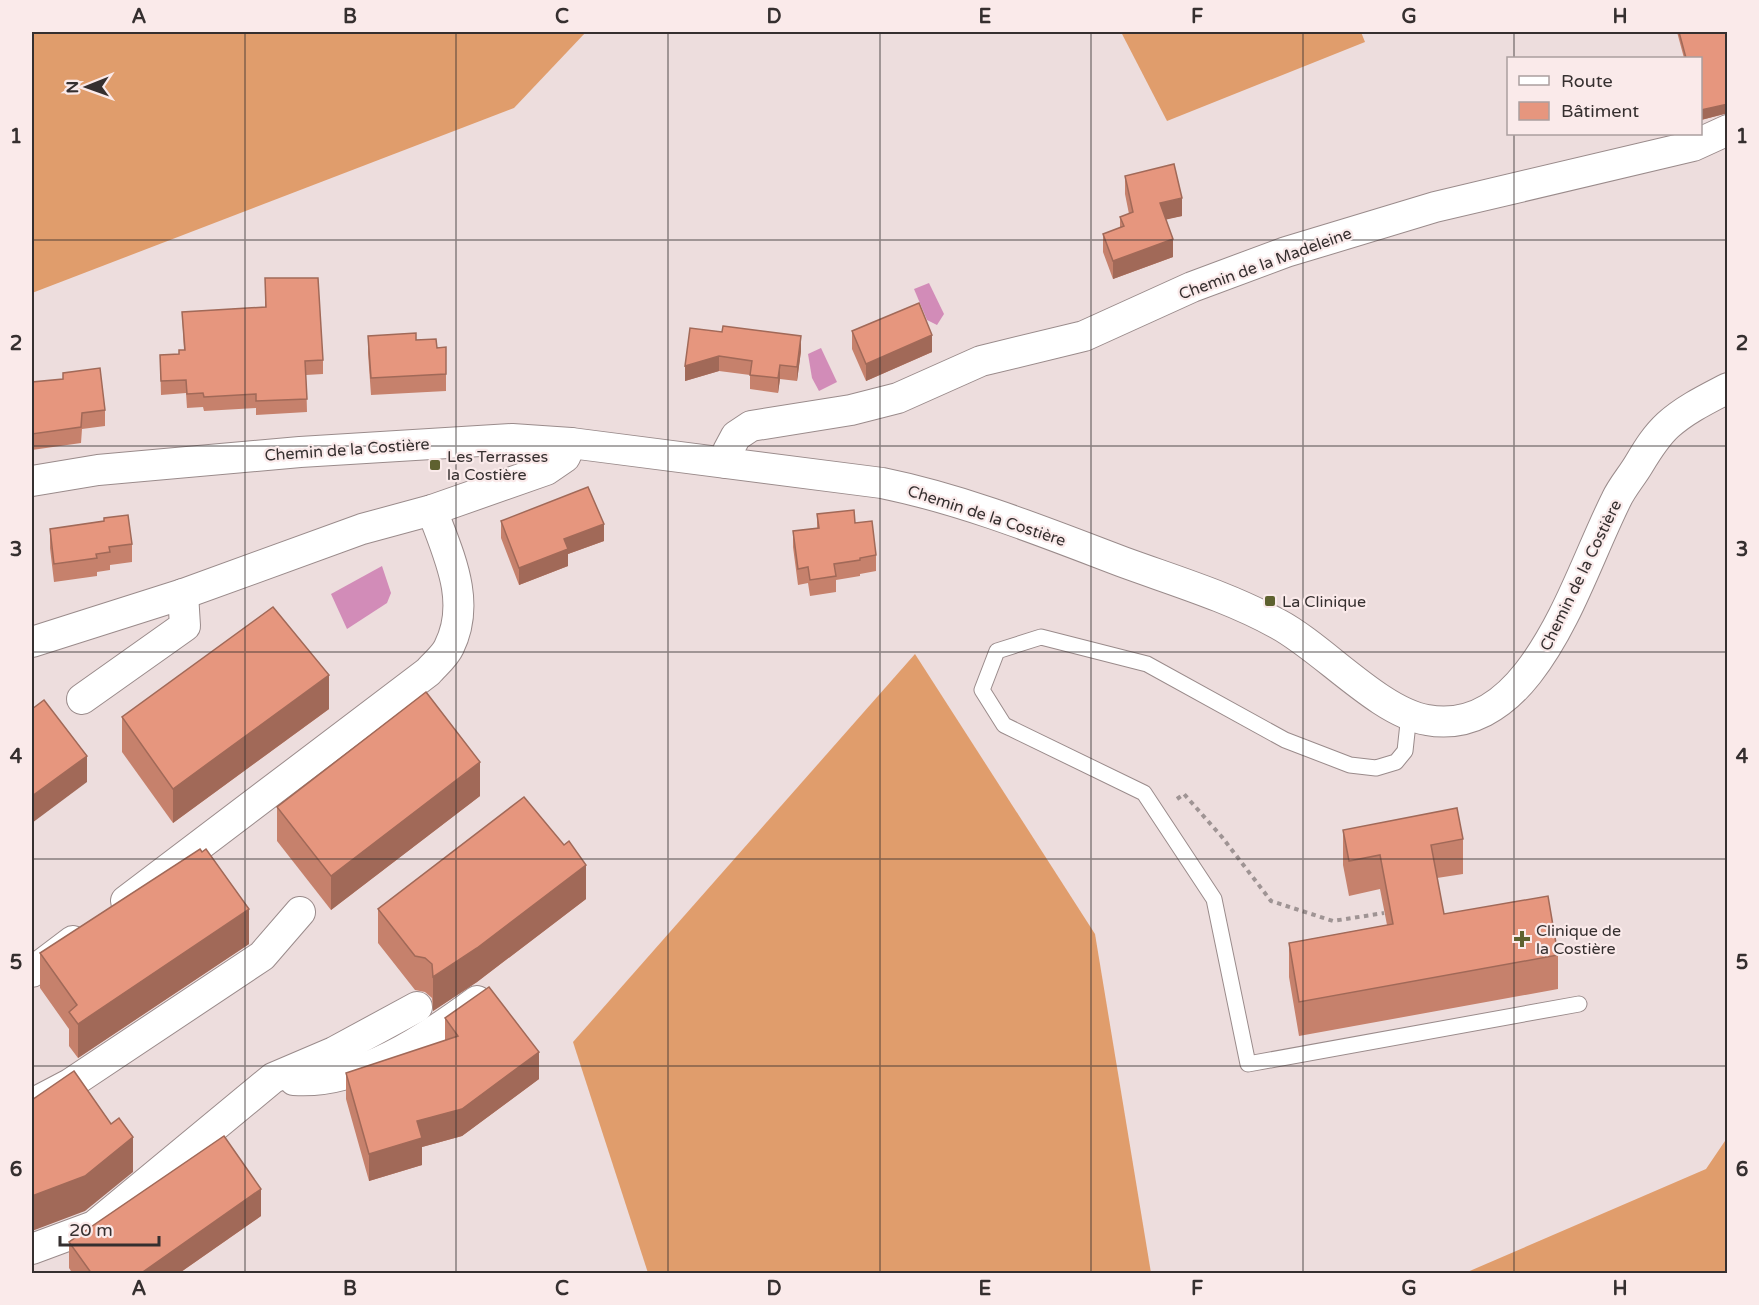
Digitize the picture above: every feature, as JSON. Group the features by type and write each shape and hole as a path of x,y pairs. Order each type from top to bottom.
{"street":[{"name":"Chemin de la Madeleine","path":"726,463 728,451 736,436 751,426 851,410 898,398 981,361 1084,336 1192,287 1286,252 1435,207 1693,146 1728,130"},
{"name":"Chemin de la Costière","path":"32,481 98,470 426,443 512,439 572,443 909,488 1032,528 1259,614 1310,643 1376,696 1409,714 1433,721 1461,719 1490,709 1515,689 1543,654 1617,496 1651,443 1668,425 1692,406 1728,388"},
{"path":"32,642 183,594 362,529 432,510 556,465 565,458 572,443"},
{"path":"32,972 428,672 448,649 457,624 459,598 454,570 432,510"},
{"path":"82,699 185,626 183,594"},
{"path":"32,1104 70,1084 262,956 300,912"},
{"path":"273,1078 306,1081 363,1069 422,1041 480,999"},
{"path":"32,1249 94,1226 273,1078 334,1052 417,1007"}],"lane":[{"path":"1409,714 1405,751 1395,762 1376,768 1350,765 1286,740 1147,664 1041,637 997,651 982,690 1004,725 1144,793 1159,813 1214,899 1248,1064 1579,1004"}],"path":[{"path":"1159,813 1184,794 1222,837 1271,901 1333,921 1384,913"}],"shaded area":[{"path":"32,32 586,32 514,108 32,293"},
{"path":"1121,32 1361,32 1365,42 1167,121"},
{"path":"929,283 944,314 937,325 927,320 914,289"},
{"path":"821,348 837,382 819,391 812,378 808,354"},
{"path":"382,566 391,593 387,603 347,629 331,594"},
{"path":"915,654 1095,934 1151,1273 648,1273 573,1042"},
{"path":"1727,1138 1727,1273 1465,1273 1706,1169"}],"building":[{"path":"1679,32 1728,32 1728,104 1702,110 1702,57 1686,57"},
{"path":"1174,164 1182,198 1160,203 1173,239 1113,261 1103,234 1124,226 1120,217 1133,212 1125,176"},
{"path":"265,278 318,278 323,360 305,361 307,399 256,401 256,394 204,397 203,393 187,394 186,380 161,381 160,355 179,354 179,350 185,350 182,312 266,307"},
{"path":"919,303 932,335 866,364 852,331"},
{"path":"723,326 801,336 797,367 780,365 778,378 750,375 752,361 719,356 685,366 690,328 722,332"},
{"path":"416,333 416,340 436,339 437,348 446,347 446,374 371,378 368,336"},
{"path":"100,368 105,410 82,413 81,427 32,434 32,382 63,379 63,373"},
{"path":"588,487 604,524 564,539 568,549 519,568 501,521"},
{"path":"854,510 855,523 872,521 876,555 834,564 836,576 810,580 808,567 798,569 793,531 819,528 817,514"},
{"path":"128,515 132,544 109,547 110,552 96,554 97,558 54,564 50,529"},
{"path":"273,607 329,675 173,789 122,717"},
{"path":"426,692 480,762 331,876 277,807"},
{"path":"44,700 87,756 32,796 32,709"},
{"path":"524,797 564,845 569,841 586,865 477,948 433,977 432,964 425,958 415,956 378,909"},
{"path":"1457,808 1463,839 1431,845 1444,914 1548,896 1558,955 1299,1002 1289,943 1393,924 1380,855 1349,861 1343,830"},
{"path":"200,849 202,852 206,849 249,909 78,1024 69,1012 77,1005 40,953"},
{"path":"489,987 539,1052 462,1109 417,1121 422,1138 369,1154 346,1073 458,1036 445,1018"},
{"path":"74,1071 111,1124 119,1118 133,1137 85,1176 32,1196 32,1100"},
{"path":"224,1136 261,1189 140,1274 92,1274 69,1242"}],"place":[{"name":"Les Terrasses la Costière","path":"435,465"},
{"name":"La Clinique","path":"1270,601"},
{"name":"Clinique de la Costière","path":"1522,939"}]}
